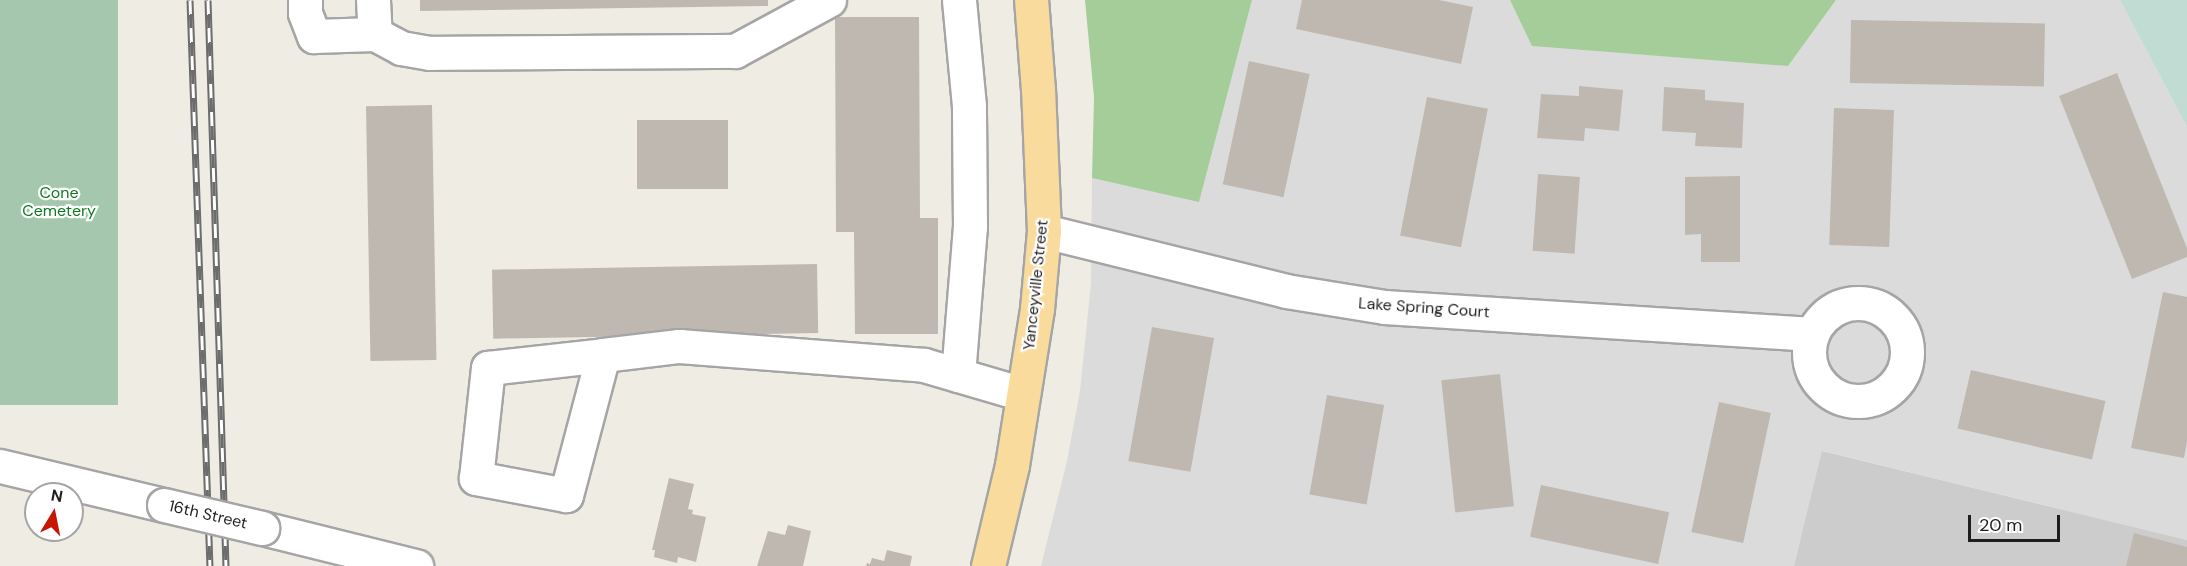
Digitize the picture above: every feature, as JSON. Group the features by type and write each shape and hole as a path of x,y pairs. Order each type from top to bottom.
{"main road":[{"name":"Yanceyville Street","path":"988,566 1012,465 1037,309 1044,231 1038,90 1030,0"}],"street":[{"path":"305,0 305,13 314,36 375,34 401,48 430,52 735,51 829,0"},
{"path":"373,0 375,34"},
{"path":"958,375 970,227 969,106 959,0"},
{"name":"Lake Spring Court","path":"1044,231 1286,291 1385,307 1812,334"},
{"path":"603,355 567,495 476,478 488,368 679,346 924,364 1023,394"},
{"name":"16th Street","path":"0,466 416,566"}],"shaded area":[{"path":"1252,0 1510,0 1533,46 1788,66 1836,0 2120,0 2187,127 2187,540 1823,451 1794,566 1041,566 1067,461 1080,391 1091,283 1092,178 1199,201"},
{"path":"2120,0 2187,0 2187,127"},
{"path":"1822,451 2187,540 2187,566 1794,566"}],"green space":[{"name":"Cone Cemetery","path":"0,0 118,0 118,405 0,405"},
{"path":"1085,0 1252,0 1199,202 1092,178 1094,97"},
{"path":"1510,0 1836,0 1788,66 1532,46"}],"building":[{"path":"420,0 768,0 768,6 420,11"},
{"path":"1302,0 1439,0 1473,7 1461,64 1296,29"},
{"path":"835,17 919,17 920,218 938,218 938,334 855,334 854,232 836,232"},
{"path":"1851,20 2045,23 2044,86 1850,83"},
{"path":"1249,61 1310,74 1283,197 1223,184"},
{"path":"2117,73 2187,248 2187,257 2132,279 2059,96"},
{"path":"1579,86 1623,90 1619,131 1585,128 1584,141 1537,138 1541,94 1579,96"},
{"path":"1664,87 1705,90 1705,100 1744,103 1742,148 1695,146 1696,133 1662,131"},
{"path":"1427,97 1488,109 1461,247 1400,235"},
{"path":"432,105 436,360 370,361 366,106"},
{"path":"1834,108 1894,110 1889,247 1829,245"},
{"path":"637,120 728,120 728,189 637,189"},
{"path":"1538,174 1580,177 1575,254 1533,251"},
{"path":"1740,176 1740,262 1701,262 1701,234 1685,235 1685,177"},
{"path":"817,264 818,333 493,339 492,270"},
{"path":"2163,292 2187,297 2187,441 2184,458 2131,448"},
{"path":"1152,327 1214,338 1190,472 1128,461"},
{"path":"1971,370 2105,401 2092,460 1958,428"},
{"path":"1500,374 1514,506 1455,512 1441,380"},
{"path":"1327,395 1384,405 1367,505 1309,494"},
{"path":"1719,402 1771,413 1743,543 1691,532"},
{"path":"669,478 694,484 688,509 693,510 692,514 706,517 696,562 678,557 677,563 654,557 655,550 652,550"},
{"path":"1541,485 1669,512 1658,564 1530,537"},
{"path":"788,525 811,531 803,566 757,566 768,531 785,535"},
{"path":"2134,533 2187,547 2187,566 2126,566"},
{"path":"887,550 912,556 910,566 866,566 867,563 870,564 872,558 884,561"}],"railway":[{"path":"190,0 210,566"},
{"path":"208,0 226,566"}]}
